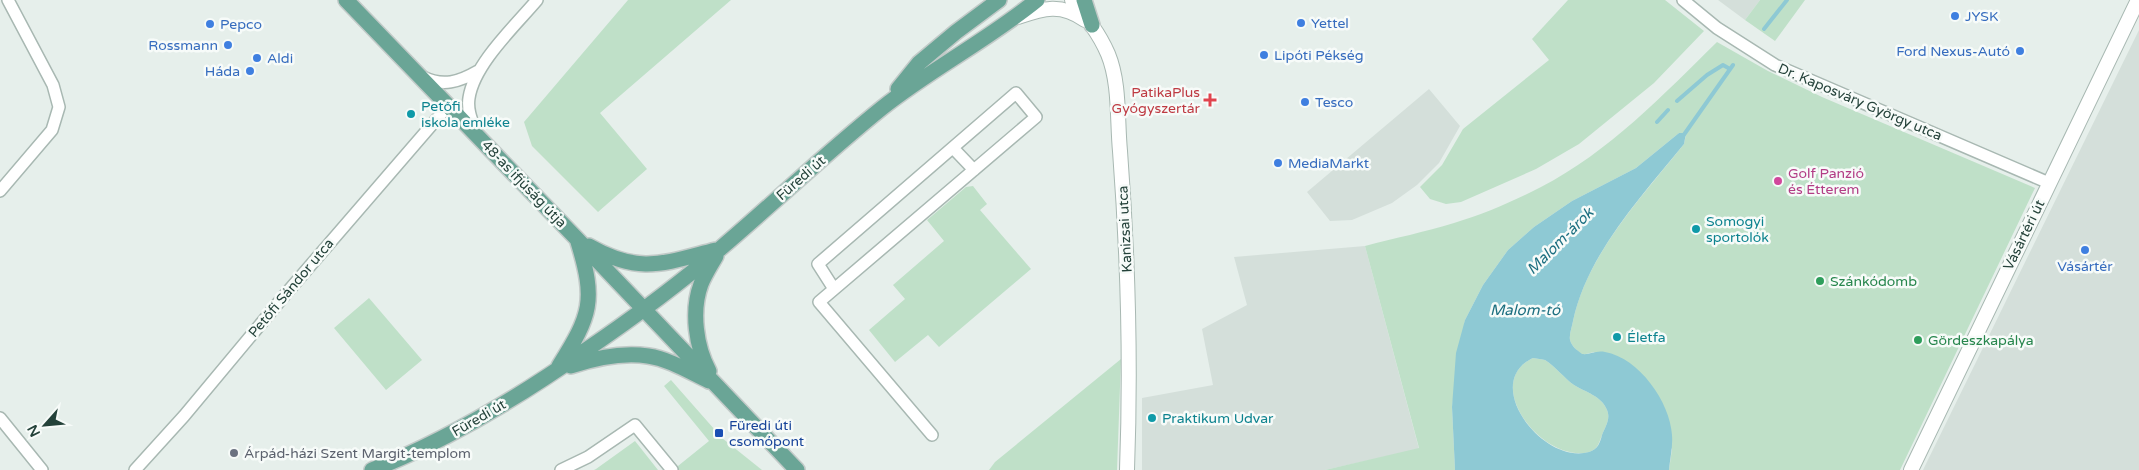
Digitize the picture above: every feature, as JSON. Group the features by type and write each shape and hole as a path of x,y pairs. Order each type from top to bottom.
{"main road":[{"name":"48-as ifjúság útja","path":"346,0 716,384"},
{"name":"Füredi út","path":"882,108 919,63 999,0"},
{"name":"Füredi út","path":"372,470 458,430 555,371 644,310 720,249 882,108 927,75 1013,19 1037,0"},
{"path":"1084,0 1092,25"},
{"path":"577,239 614,258 643,265 668,262 720,249"},
{"path":"555,371 580,333 587,313 589,293 587,270 577,239"},
{"path":"720,249 701,284 696,315 703,360 716,384 797,470"},
{"path":"555,371 612,356 648,356 716,384"}],"street":[{"path":"0,192 52,130 59,108 53,85 8,0"},
{"path":"477,135 469,111 469,99 478,71 537,0"},
{"name":"Kanizsai utca","path":"1072,0 1092,25 1108,54 1114,79 1123,188 1130,383 1127,470"},
{"name":"Dr. Kaposváry György utca","path":"1683,0 1717,28 1775,65 2050,183"},
{"name":"Vásártéri út","path":"1911,470 2138,0"},
{"path":"1013,19 1038,10 1055,8 1073,12 1092,25"},
{"path":"416,74 430,80 452,83 478,71"},
{"path":"834,289 818,264 1016,94 1036,117 819,302 932,435"},
{"name":"Petőfi Sándor utca","path":"136,470 448,106"},
{"path":"954,148 974,170"},
{"path":"0,418 42,470"},
{"path":"561,470 588,457 635,425 672,470"}],"shaded area":[{"path":"1718,0 1760,0 1745,20"},
{"name":"Vásártér","path":"2139,30 2139,470 1923,470"},
{"path":"1429,89 1460,126 1439,163 1417,185 1392,203 1352,220 1330,221 1307,192"},
{"path":"1365,246 1419,449 1325,470 1142,470 1142,398 1213,385 1202,329 1247,305 1234,257"}],"green space":[{"path":"628,0 731,0 600,113 647,169 598,212 532,146 524,122"},
{"path":"1568,0 1665,0 1704,31 1654,83 1579,144 1536,169 1461,202 1446,204 1430,199 1420,187 1442,165 1463,129 1549,60 1532,39"},
{"path":"1760,0 1805,0 1775,41 1745,20"},
{"path":"1717,42 1768,71 1822,97 2035,188 1900,470 1669,470 1672,449 1594,352 1582,355 1572,345 1570,333 1573,321 1580,296 1590,273 1618,227 1684,144 1686,134 1679,133 1636,168 1572,201 1534,227 1508,250 1483,285 1465,320 1452,407 1455,470 1325,470 1419,448 1365,246 1476,216 1541,187 1566,173 1590,157 1635,121"},
{"path":"973,186 987,204 980,210 1031,269 939,347 928,335 895,362 869,330 905,299 893,285 944,241 927,220 966,187"},
{"path":"369,298 422,360 386,390 334,328"},
{"path":"1533,358 1545,360 1574,385 1593,395 1605,405 1608,420 1599,443 1594,449 1589,452 1571,452 1553,446 1537,434 1524,419 1515,402 1513,385 1518,370"},
{"path":"1121,359 1117,470 989,470 995,462"},
{"path":"671,380 722,438 762,470 673,470 709,441 664,386"},
{"path":"635,441 658,470 594,470 596,469"}],"water":[{"name":"Malom-tó","path":"1679,133 1686,133 1684,144 1634,205 1603,249 1590,272 1580,296 1570,340 1573,346 1582,354 1605,352 1618,356 1641,372 1650,383 1659,396 1670,422 1672,448 1669,470 1455,470 1452,407 1456,353 1465,320 1483,285 1508,250 1534,227 1572,201 1636,168","holes":["1533,358 1545,360 1574,385 1593,395 1605,405 1608,420 1595,449 1589,452 1571,453 1553,446 1537,435 1524,419 1515,402 1513,385 1518,370"]}],"waterway":[{"name":"Malom-árok","path":"1764,29 1787,0"},
{"path":"1677,101 1707,75 1723,65 1730,69"},
{"name":"Malom-árok","path":"1683,136 1733,65"},
{"path":"1657,122 1668,110"}],"place":[{"name":"JYSK","path":"1955,16"},
{"name":"Yettel","path":"1301,23"},
{"name":"Pepco","path":"210,24"},
{"name":"Rossmann","path":"228,45"},
{"name":"Ford Nexus-Autó","path":"2020,51"},
{"name":"Lipóti Pékség","path":"1264,55"},
{"name":"Aldi","path":"257,58"},
{"name":"Háda","path":"250,71"},
{"name":"PatikaPlus Gyógyszertár","path":"1210,100"},
{"name":"Tesco","path":"1305,102"},
{"name":"Petőfi iskola emléke","path":"411,114"},
{"name":"MediaMarkt","path":"1278,163"},
{"name":"Golf Panzió és Étterem","path":"1778,181"},
{"name":"Somogyi sportolók","path":"1696,229"},
{"name":"Vásártér","path":"2085,250"},
{"name":"Szánkódomb","path":"1820,281"},
{"name":"Életfa","path":"1617,337"},
{"name":"Gördeszkapálya","path":"1918,340"},
{"name":"Praktikum Udvar","path":"1152,418"},
{"name":"Füredi úti csomópont","path":"719,433"},
{"name":"Árpád-házi Szent Margit-templom","path":"234,453"}]}
